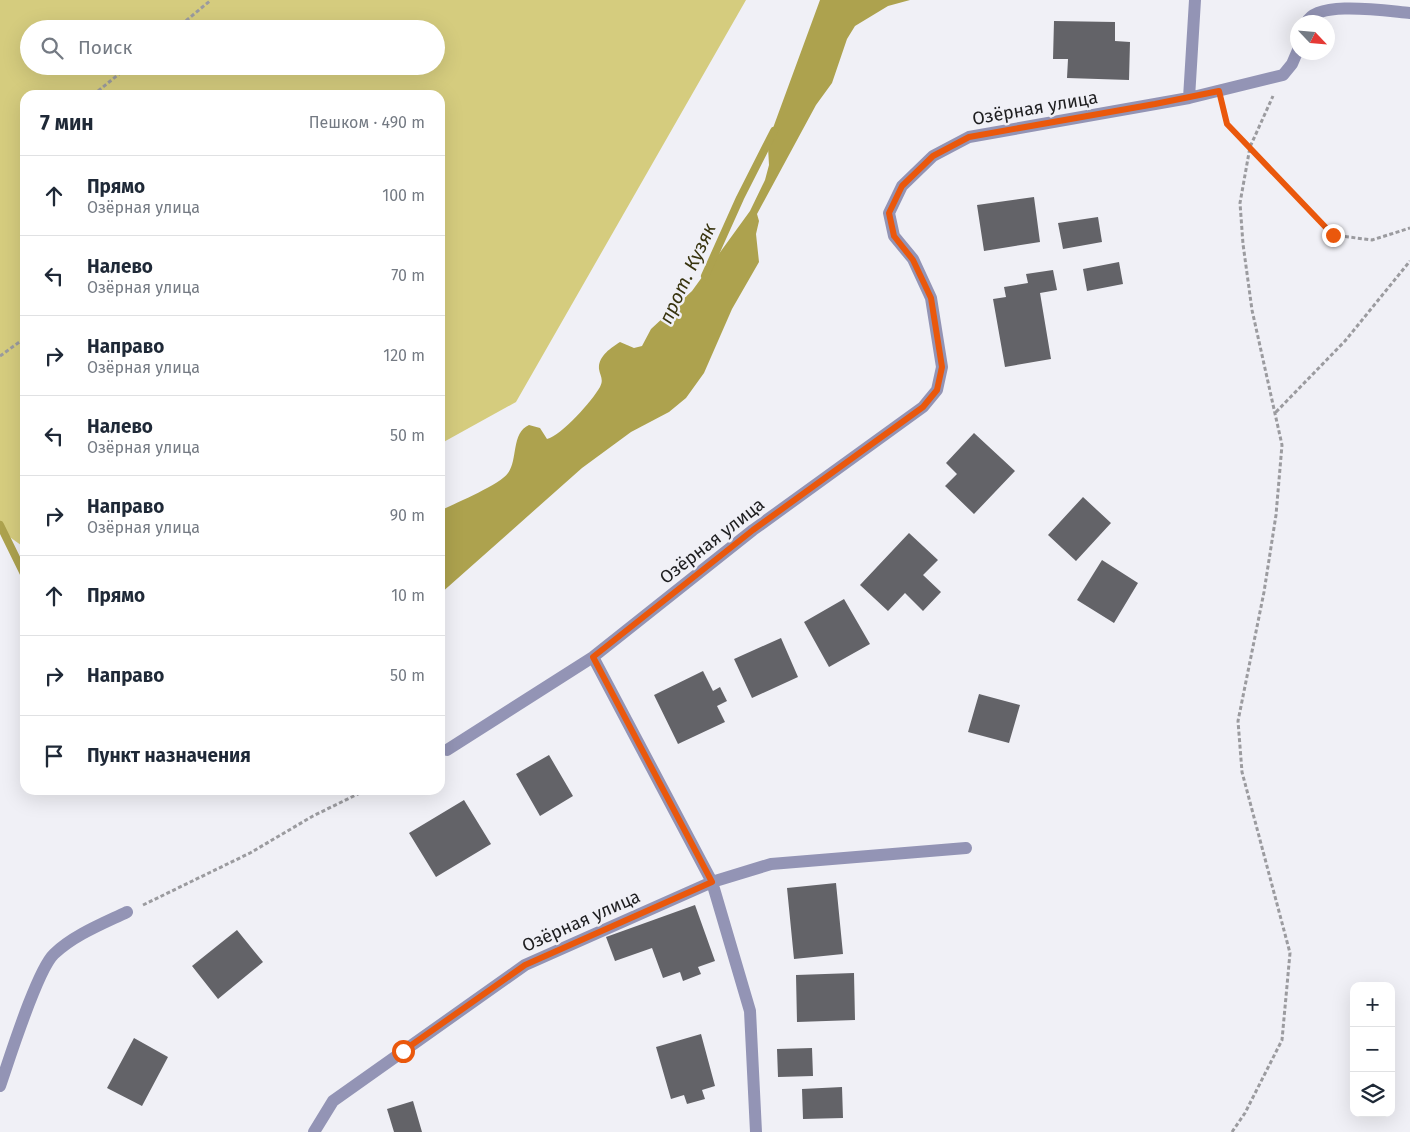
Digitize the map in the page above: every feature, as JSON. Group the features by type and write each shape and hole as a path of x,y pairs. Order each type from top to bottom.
{"street":[{"path":"1189,98 1194,0"},
{"path":"1311,15 1318,9 1338,5 1410,13"},
{"path":"1283,74 1294,60"},
{"name":"Озёрная улица","path":"447,750 593,657 753,530 923,407 937,390 942,367 931,298 913,260 894,236 889,213 902,186 933,156 969,137 1189,98 1283,74"},
{"path":"593,657 712,882 750,1011 756,1132"},
{"name":"Озёрная улица","path":"314,1132 332,1101 525,965 712,882 771,864 966,848"},
{"path":"0,1086 39,981 52,955 72,940 127,912"}],"path":[{"path":"187,20 210,0"},
{"path":"1232,1132 1245,1113 1282,1040 1290,953 1242,772 1238,721 1264,592 1276,515 1282,444 1252,310 1243,244 1240,203 1250,147 1283,74"},
{"path":"99,90 118,75"},
{"path":"1219,91 1227,124 1333,235 1372,240 1410,228"},
{"path":"1276,412 1345,341 1410,261"},
{"path":"0,356 20,342"},
{"path":"127,912 250,854 314,816 356,795"}],"shaded area":[{"path":"0,0 746,0 516,402 445,441 445,90 20,90 20,544 0,530"},
{"path":"820,0 910,0 888,6 855,26 847,39 832,83 816,105 757,214 759,221 756,234 759,262 732,309 704,373 686,398 669,412 631,432 582,468 445,590 445,509 496,483 508,473 513,461 517,440 523,429 529,425 540,428 547,439 568,424 584,409 600,387 602,380 599,364 603,356 620,342 634,348 642,346 651,329 692,291 750,211 765,180 769,165 768,147 773,128"}],"building":[{"path":"1054,21 1115,22 1115,41 1130,42 1129,80 1067,78 1068,59 1053,59"},
{"path":"1034,197 1040,242 984,251 977,205"},
{"path":"1098,217 1102,242 1063,249 1058,223"},
{"path":"1119,262 1123,284 1087,291 1083,269"},
{"path":"1053,270 1057,290 1040,293 1051,359 1005,367 993,299 1006,297 1004,287 1028,283 1026,274"},
{"path":"974,433 1015,471 974,514 945,486 957,474 946,463"},
{"path":"1083,497 1111,523 1076,561 1048,535"},
{"path":"909,533 938,560 923,575 941,592 923,611 905,593 888,611 860,585"},
{"path":"1102,560 1138,583 1114,623 1077,600"},
{"path":"844,599 870,644 829,667 804,622"},
{"path":"781,638 798,677 752,698 734,659"},
{"path":"703,671 713,691 720,687 727,701 717,706 725,722 678,744 654,695"},
{"path":"979,694 1020,705 1009,743 968,732"},
{"path":"549,755 573,796 540,816 516,774"},
{"path":"464,800 491,844 436,877 409,833"},
{"path":"836,883 843,954 794,959 787,888"},
{"path":"695,905 715,961 698,967 701,974 683,981 680,972 663,978 652,948 615,961 606,937"},
{"path":"237,930 263,962 218,999 192,966"},
{"path":"854,973 855,1020 797,1022 796,975"},
{"path":"701,1034 715,1086 702,1090 705,1099 687,1104 684,1095 671,1099 656,1047"},
{"path":"134,1038 168,1057 142,1106 107,1088"},
{"path":"812,1048 813,1076 778,1077 777,1049"},
{"path":"842,1087 843,1118 803,1119 802,1089"},
{"path":"413,1101 422,1132 394,1132 387,1109"}],"waterway":[{"name":"прот. Кузяк","path":"705,276 740,198 774,131"},
{"name":"прот. Кузяк","path":"0,525 20,566"}],"route":[{"path":"403,1051 525,965 712,882 593,657 753,530 923,407 937,390 942,367 931,298 913,260 894,236 889,213 902,186 933,156 969,137 1219,91 1227,124 1333,235"}]}
